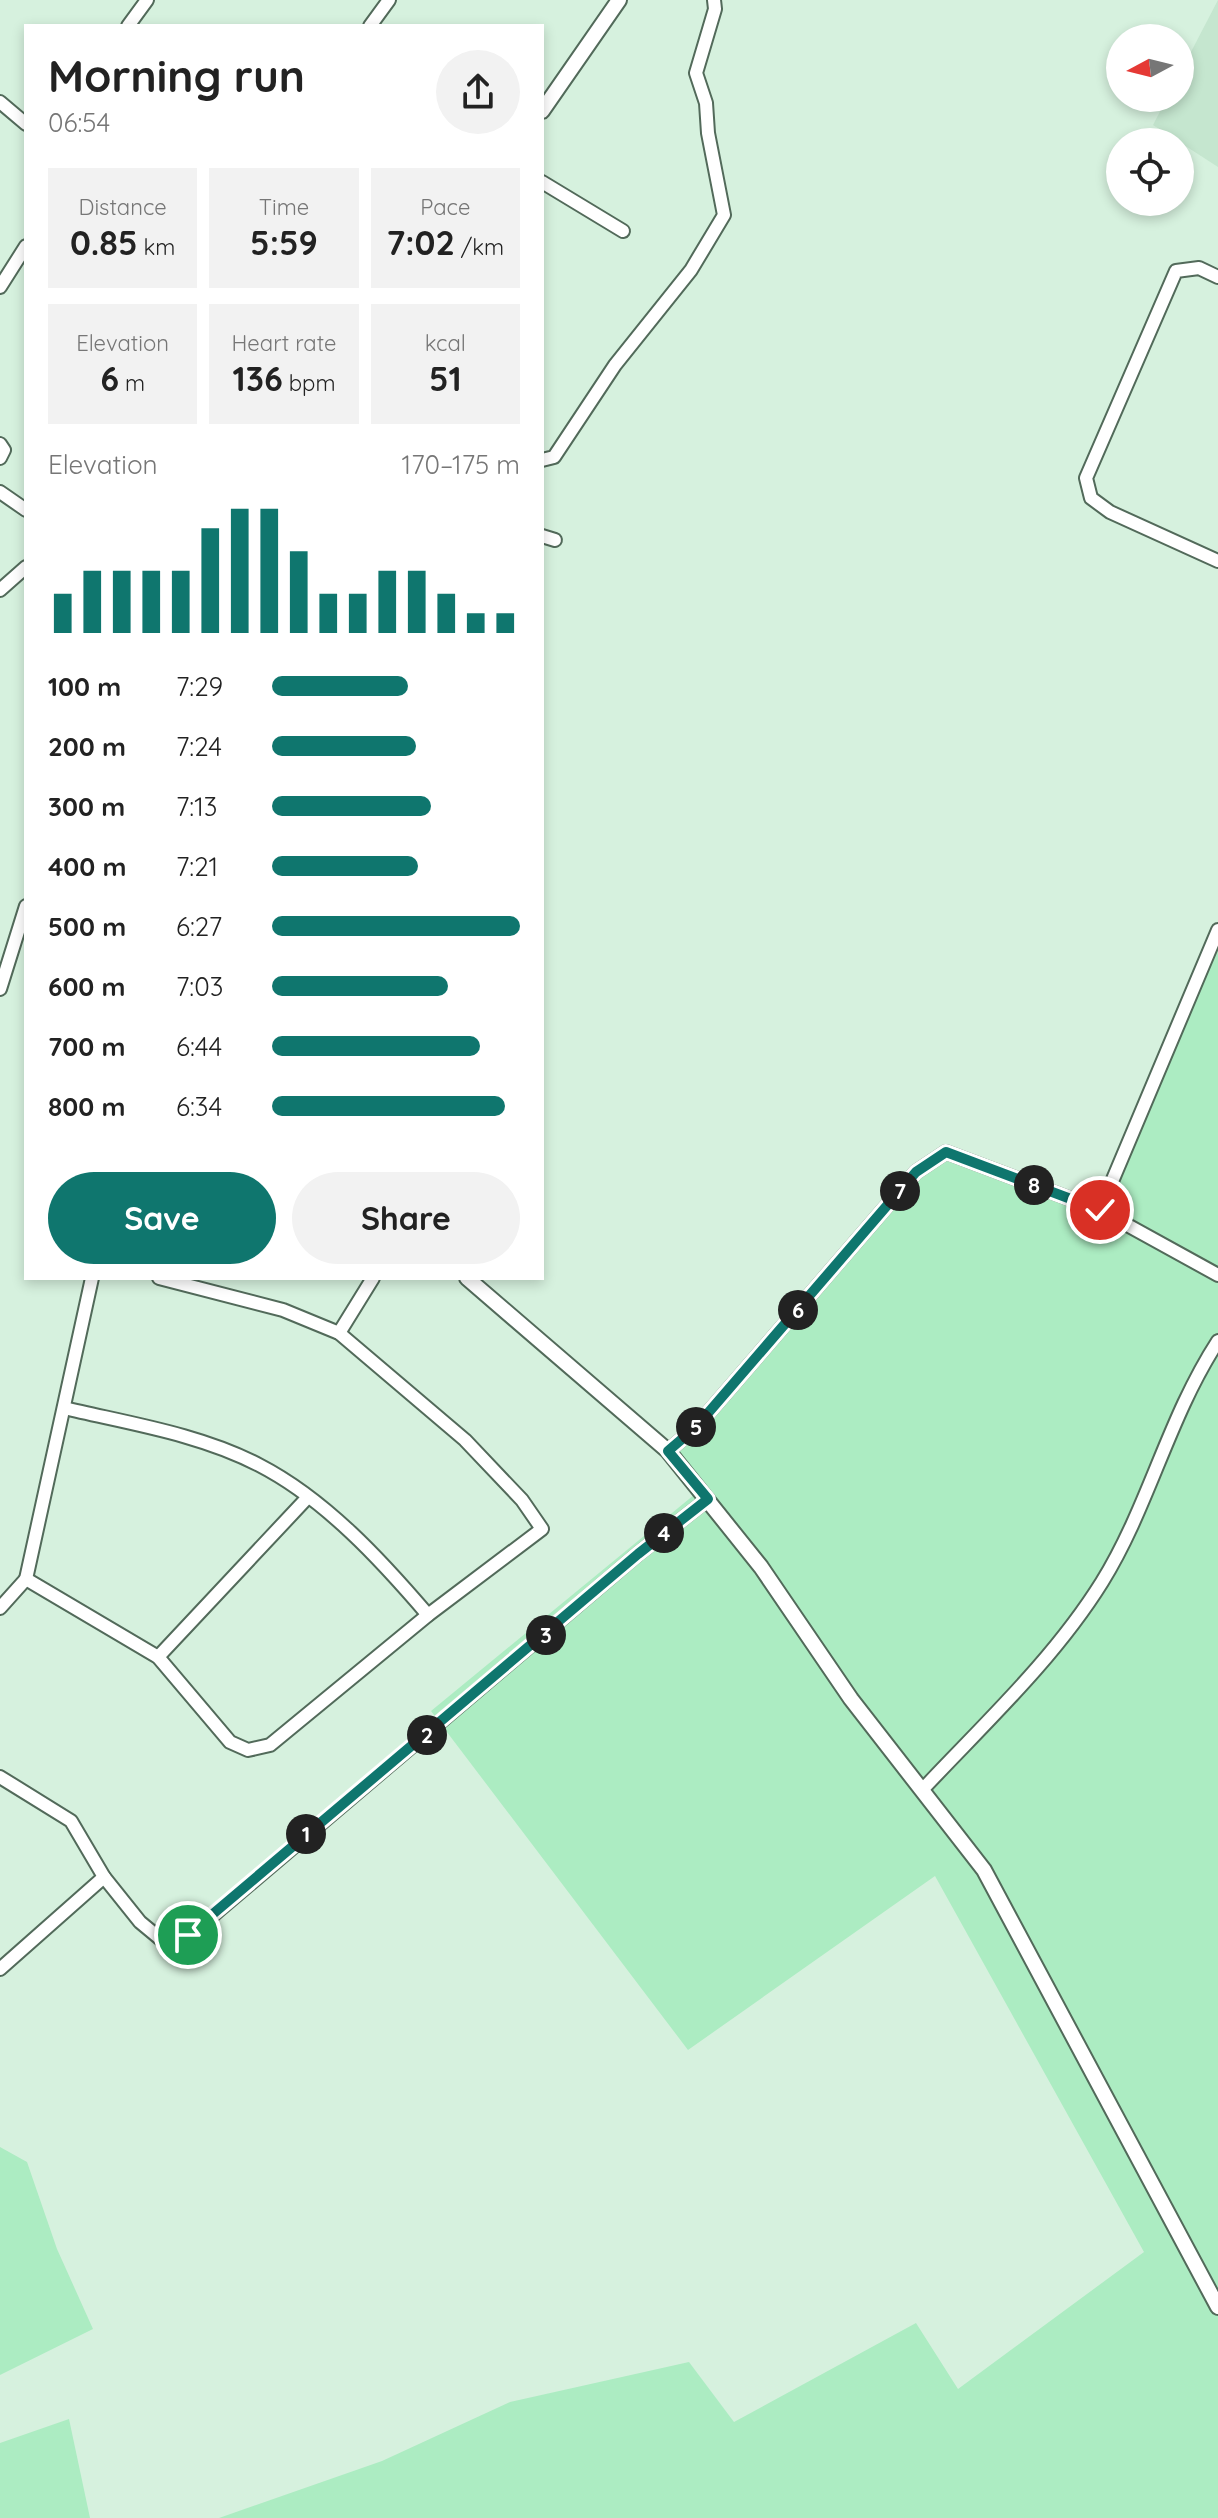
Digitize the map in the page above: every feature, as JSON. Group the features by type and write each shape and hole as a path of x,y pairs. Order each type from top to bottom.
{"street":[{"path":"371,24 389,0"},
{"path":"544,108 619,0"},
{"path":"544,460 554,457 615,365 691,270 724,215 708,133 706,103 696,73 715,9 714,0"},
{"path":"129,24 143,1"},
{"path":"0,102 24,122"},
{"path":"544,183 623,231"},
{"path":"0,287 24,249"},
{"path":"1218,277 1199,268 1176,271 1086,478 1091,498 1110,512 1218,561"},
{"path":"0,444 4,450 0,458"},
{"path":"0,492 24,509"},
{"path":"0,590 24,569"},
{"path":"0,989 24,914"},
{"path":"1100,1210 1218,930"},
{"path":"668,1451 696,1427 916,1172 946,1152 1100,1210 1218,1275"},
{"path":"0,1608 26,1579 92,1280"},
{"path":"26,1579 158,1657 230,1742 248,1750 270,1745 428,1615 542,1529 522,1500 465,1440 339,1333 283,1310 167,1280"},
{"path":"339,1333 372,1280"},
{"path":"469,1280 668,1451 761,1567 851,1699 923,1789 1003,1900 1218,2307"},
{"path":"923,1789 1035,1671 1101,1582 1130,1526 1192,1381 1218,1341"},
{"path":"64,1408 199,1443 258,1464 308,1497 387,1567 428,1615"},
{"path":"158,1657 308,1497"},
{"path":"0,1777 71,1821 104,1877 140,1922 169,1946 180,1941 638,1554 708,1499"},
{"path":"0,1969 104,1877"}],"shaded area":[{"path":"1218,0 1218,167 1194,151 1194,128 1158,128 1153,125 1160,112 1194,112 1194,46"}],"green space":[{"path":"1218,930 1218,2518 219,2518 382,2461 510,2402 689,2362 734,2422 916,2323 958,2389 1144,2252 935,1876 688,2050 431,1711 700,1490 668,1451 916,1172 946,1152 1101,1210"},
{"path":"0,2147 27,2162 57,2249 93,2329 0,2375"},
{"path":"69,2419 90,2518 0,2518 0,2443"}],"route":[{"path":"188,1935 638,1554 708,1499 668,1451 696,1427 916,1172 936,1156 946,1152 1100,1210"}]}
